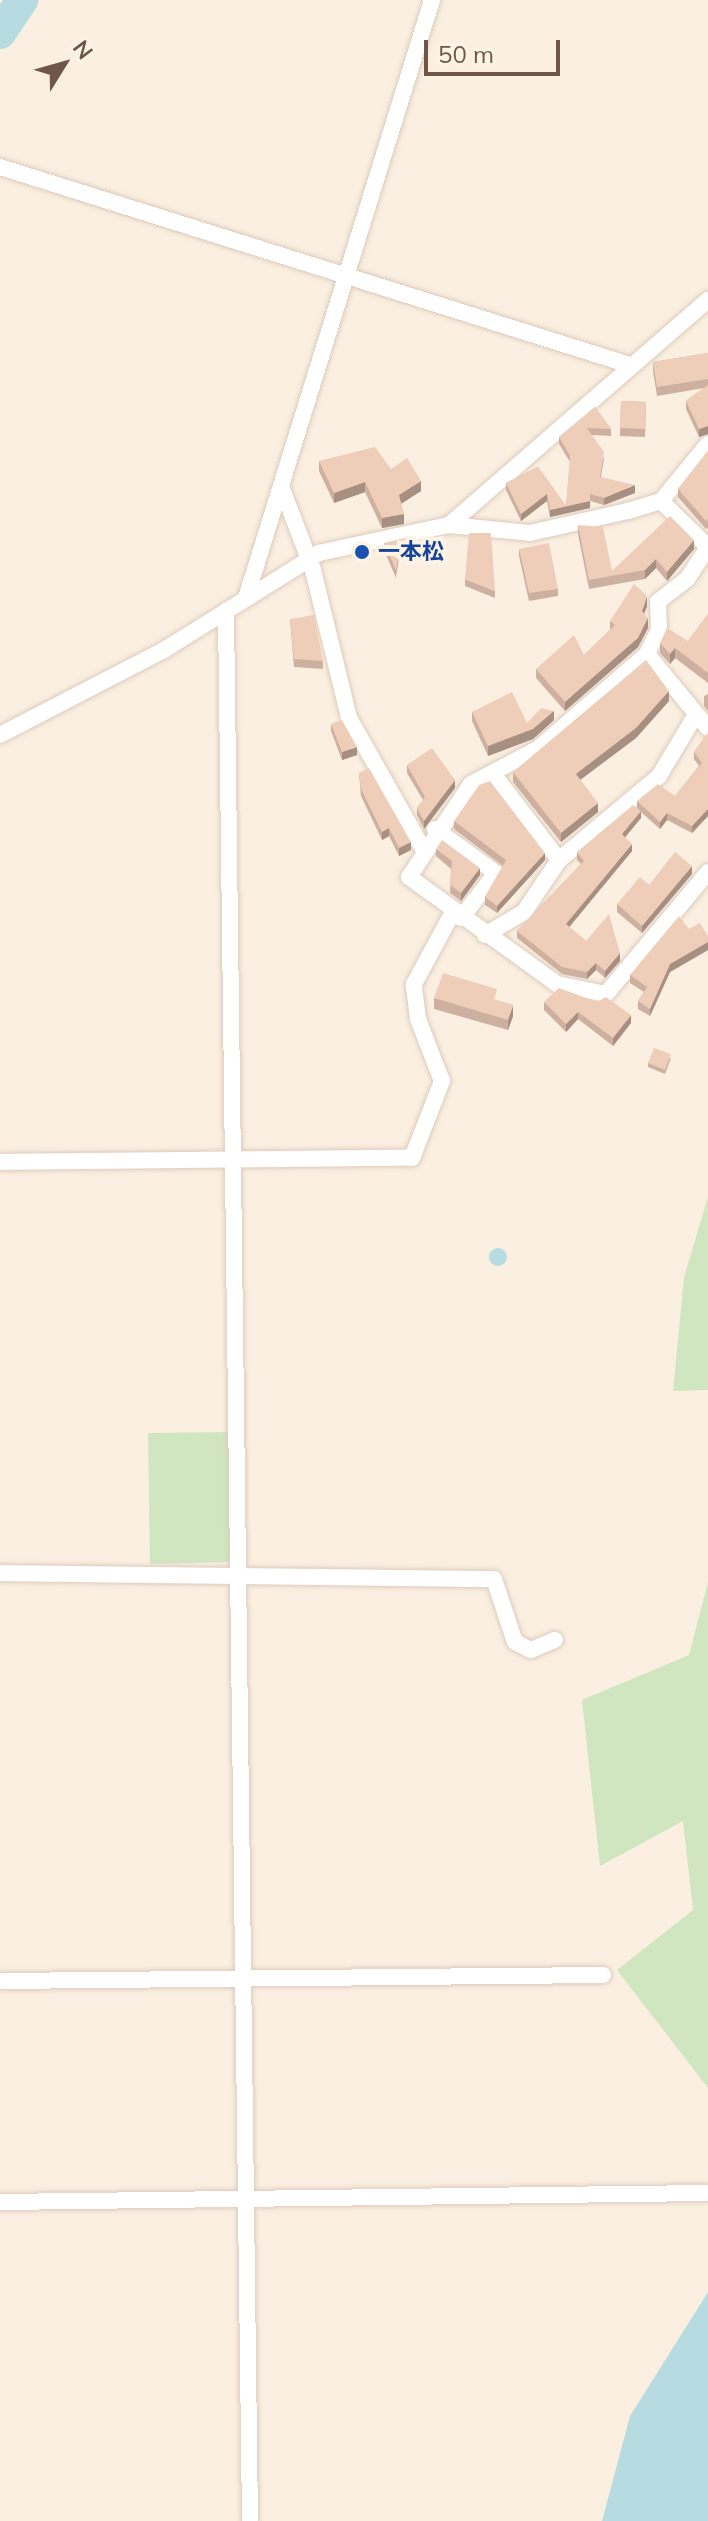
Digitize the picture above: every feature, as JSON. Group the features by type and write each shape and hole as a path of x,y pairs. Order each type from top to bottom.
{"street":[{"path":"247,595 432,0"},
{"path":"0,167 630,365"},
{"path":"449,525 708,300"},
{"path":"0,735 226,611 247,595 341,543 449,525 530,533 661,501 708,444"},
{"path":"281,486 308,559 349,718 423,849"},
{"path":"661,501 708,547 687,579 658,602 659,630 647,654 539,748 494,775 471,784 435,829 409,877 457,915 557,984 606,994 708,872"},
{"path":"226,611 250,2521"},
{"path":"647,654 708,728"},
{"path":"485,935 524,912 559,860 659,776 695,716"},
{"path":"494,775 559,860"},
{"path":"0,1162 412,1158 442,1081 418,1019 414,984 457,915 496,873 435,829"},
{"path":"0,1573 240,1570 494,1579 515,1642 531,1650 555,1640"},
{"path":"0,1981 603,1975"},
{"path":"0,2202 708,2193"}],"green space":[{"path":"708,1197 708,1390 673,1391 684,1277"},
{"path":"229,1432 230,1562 150,1564 148,1433"},
{"path":"708,1582 708,2088 617,1970 693,1910 683,1821 600,1866 582,1700 689,1655"}],"water":[{"path":"494,1248 502,1248 507,1257 505,1264 494,1266 489,1261 489,1253"},
{"path":"708,2292 708,2521 602,2521 630,2416"}],"building":[{"path":"708,353 708,379 657,387 653,362"},
{"path":"708,385 708,426 699,429 686,401"},
{"path":"621,401 646,402 645,429 620,428"},
{"path":"595,407 611,429 587,428 604,452 600,477 635,485 604,498 590,494 590,501 550,510 547,494 521,514 506,483 538,467 566,506 570,456 559,437"},
{"path":"375,447 391,469 407,458 421,481 399,495 404,514 382,518 365,482 334,493 319,461"},
{"path":"708,451 708,519 706,521 678,489"},
{"path":"670,516 694,540 667,572 656,559 645,570 589,580 578,525 603,527 612,571"},
{"path":"469,533 491,533 495,591 465,579"},
{"path":"413,536 415,547 399,549 396,570 384,543"},
{"path":"549,543 558,589 529,593 519,549"},
{"path":"634,584 647,596 642,611 648,618 638,638 565,702 536,669 574,635 584,655 615,625 610,621"},
{"path":"708,614 708,673 675,648 670,654 660,643 667,628 688,641"},
{"path":"314,615 323,661 294,659 290,619"},
{"path":"646,660 669,691 636,728 576,774 598,803 561,833 513,772"},
{"path":"512,692 527,723 541,708 554,711 533,729 488,746 472,712"},
{"path":"342,720 357,747 342,752 331,724"},
{"path":"708,733 708,809 692,826 667,813 660,822 637,801 658,784 675,796 702,763 694,752"},
{"path":"432,748 455,780 424,821 417,808 425,797 407,765"},
{"path":"369,768 411,842 399,848 389,828 382,832 361,789 359,773"},
{"path":"490,781 545,853 497,906 485,897 506,860 454,821 479,785"},
{"path":"633,805 641,811 622,834 632,844 566,924 586,941 609,914 620,953 605,971 596,963 587,972 562,967 517,931 584,861 577,852"},
{"path":"442,840 480,868 461,893 450,885 452,861 436,849"},
{"path":"675,852 692,866 642,926 617,904 640,877 649,885"},
{"path":"679,916 689,929 700,923 708,942 670,964 650,1009 638,1001 647,987 630,975"},
{"path":"443,973 497,989 494,999 513,1005 508,1020 434,998"},
{"path":"559,988 597,1002 606,997 631,1015 613,1038 578,1012 566,1024 544,1002"},
{"path":"654,1048 671,1054 665,1070 648,1063"}],"waterway":[{"path":"0,33 22,0"}],"place":[{"name":"一本松","path":"362,552"}]}
